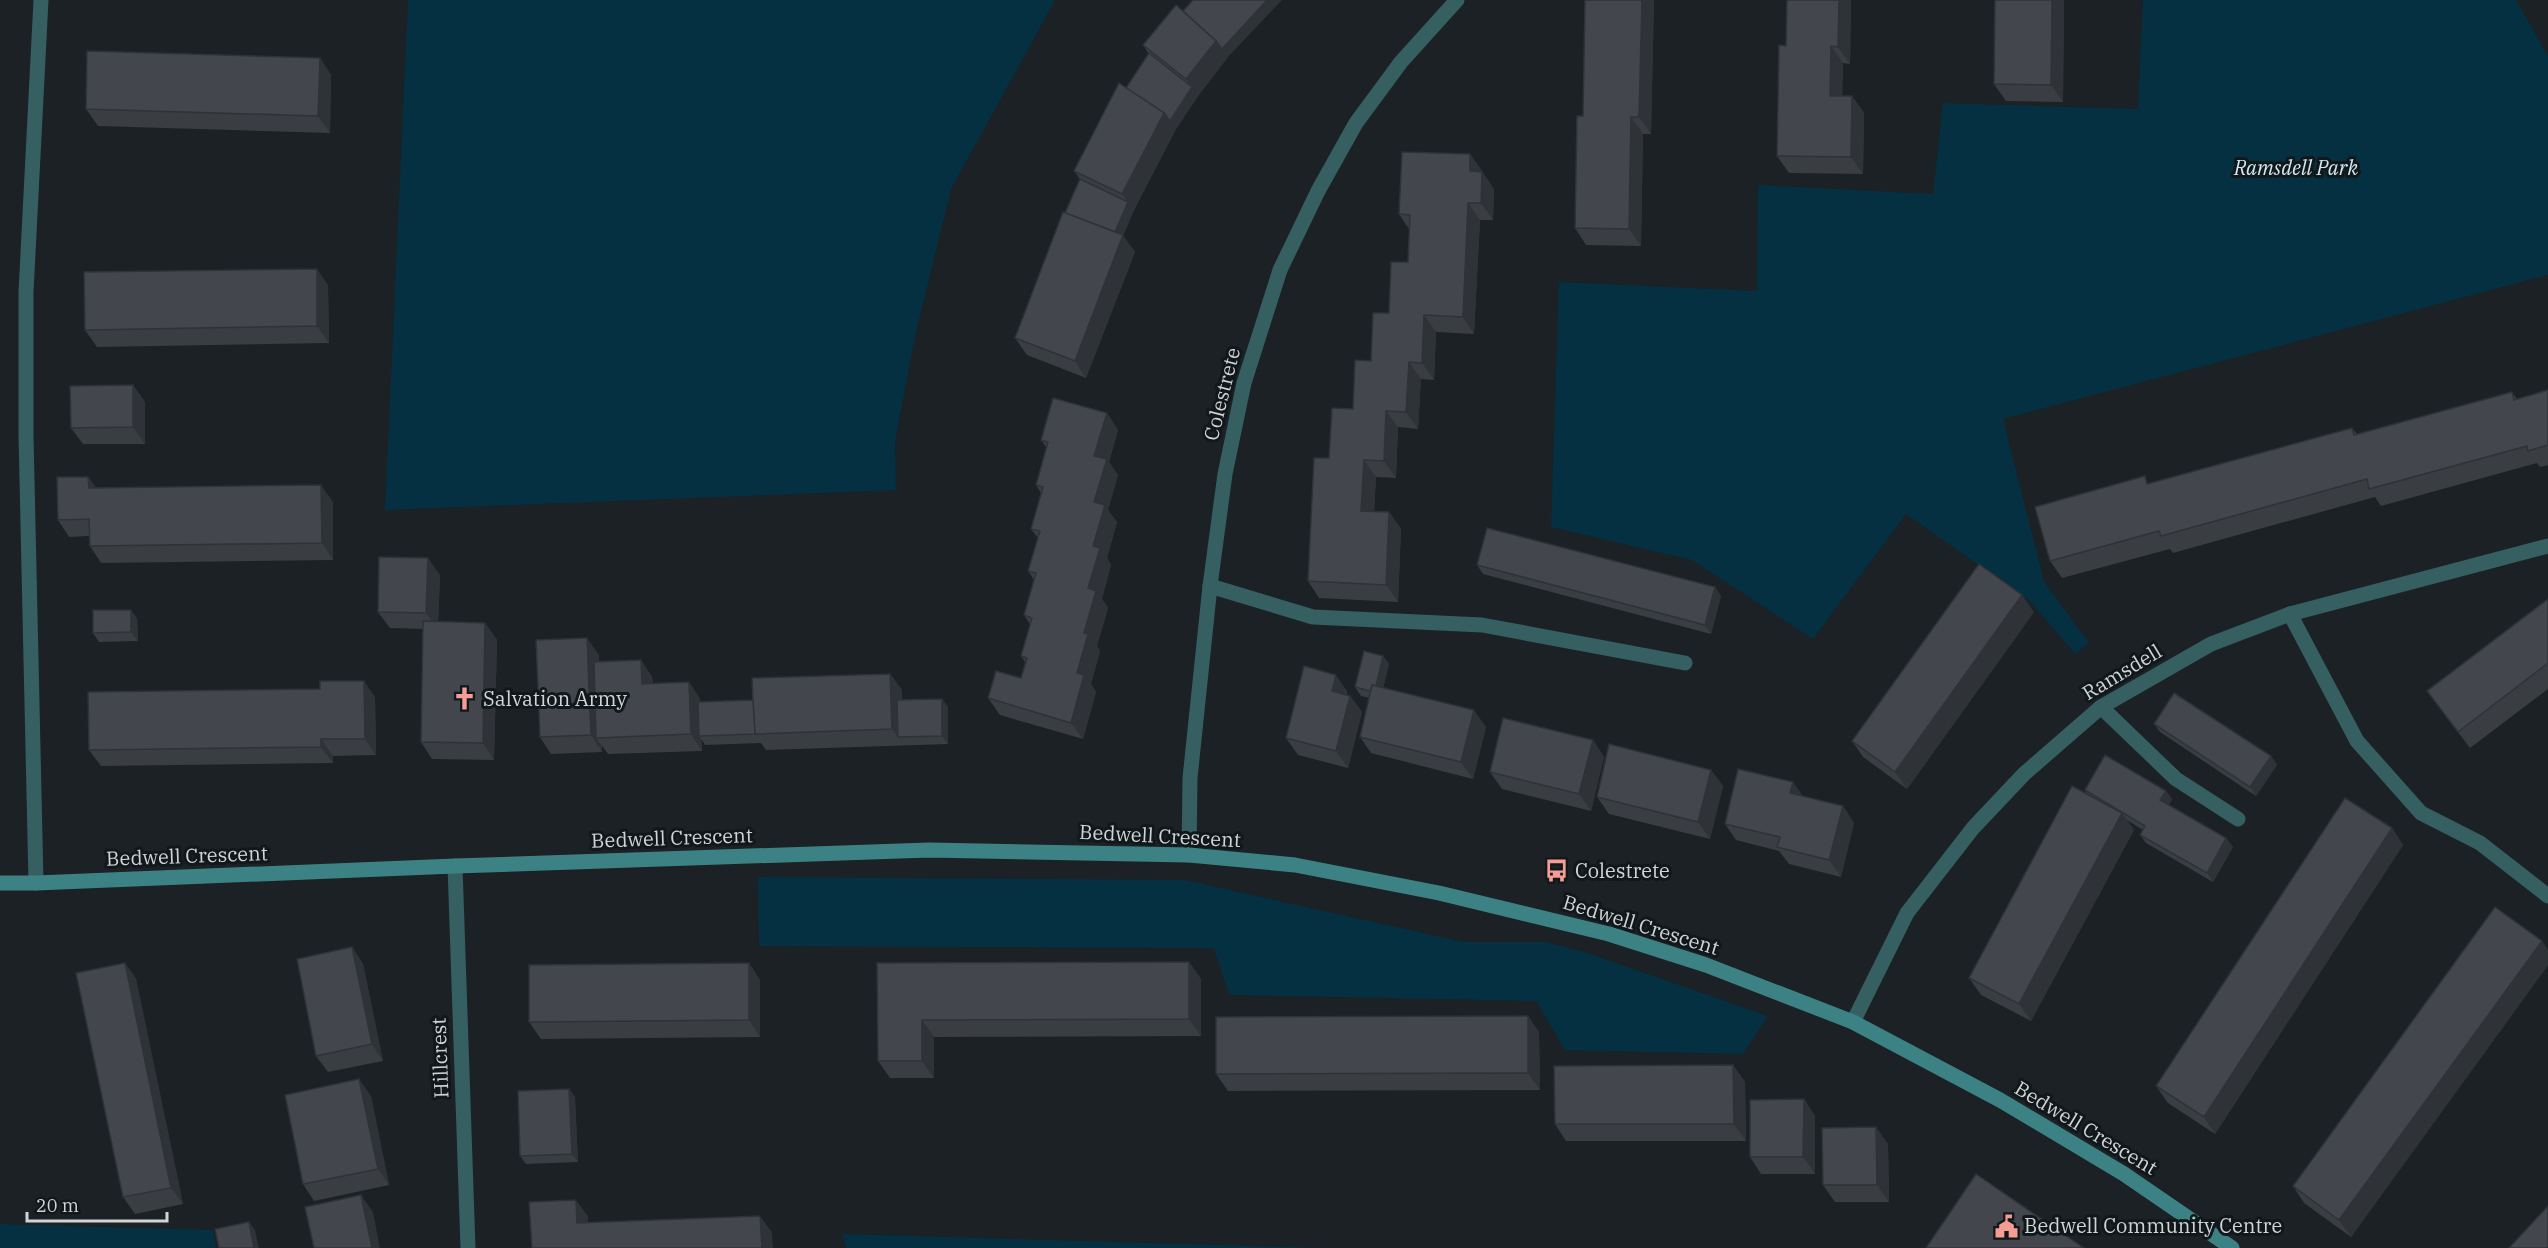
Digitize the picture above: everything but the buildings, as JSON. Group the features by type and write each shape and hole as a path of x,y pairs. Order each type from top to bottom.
{"street":[{"path":"36,883 26,435 26,292 41,0"},
{"name":"Colestrete","path":"1189,855 1190,778 1210,586 1225,474 1244,383 1280,270 1318,191 1356,123 1401,62 1457,0"},
{"name":"Ramsdell","path":"1853,1022 1907,913 1973,828 2024,774 2101,707 2211,644 2290,614 2548,546"},
{"path":"1210,586 1313,617 1482,625 1685,663"},
{"path":"2290,614 2357,741 2421,813 2480,843 2548,896"},
{"path":"2101,707 2176,779 2238,819"},
{"name":"Bedwell Crescent","path":"0,883 929,850 1189,855 1294,865 1439,893 1609,934 1706,965 1853,1022 2000,1100 2077,1145 2124,1174 2232,1248"},
{"name":"Hillcrest","path":"455,866 468,1248"}],"green space":[{"path":"408,0 1055,0 951,189 915,336 895,442 896,490 385,510"},
{"name":"Ramsdell Park","path":"2143,0 2516,0 2548,56 2548,275 2003,419 2044,582 2089,643 2075,654 2031,602 1906,514 1813,639 1692,560 1551,527 1559,282 1757,291 1758,185 1933,194 1943,103 2138,109"},
{"path":"758,877 1185,880 1464,942 1546,942 1585,952 1768,1016 1743,1054 1565,1050 1536,1001 1229,995 1214,948 759,946"},
{"path":"0,1224 213,1230 216,1248 0,1248"},
{"path":"842,1234 1323,1248 846,1248"}],"place":[{"name":"Salvation Army","path":"465,699"},
{"name":"Colestrete","path":"1557,871"},
{"name":"Bedwell Community Centre","path":"2006,1226"}]}
